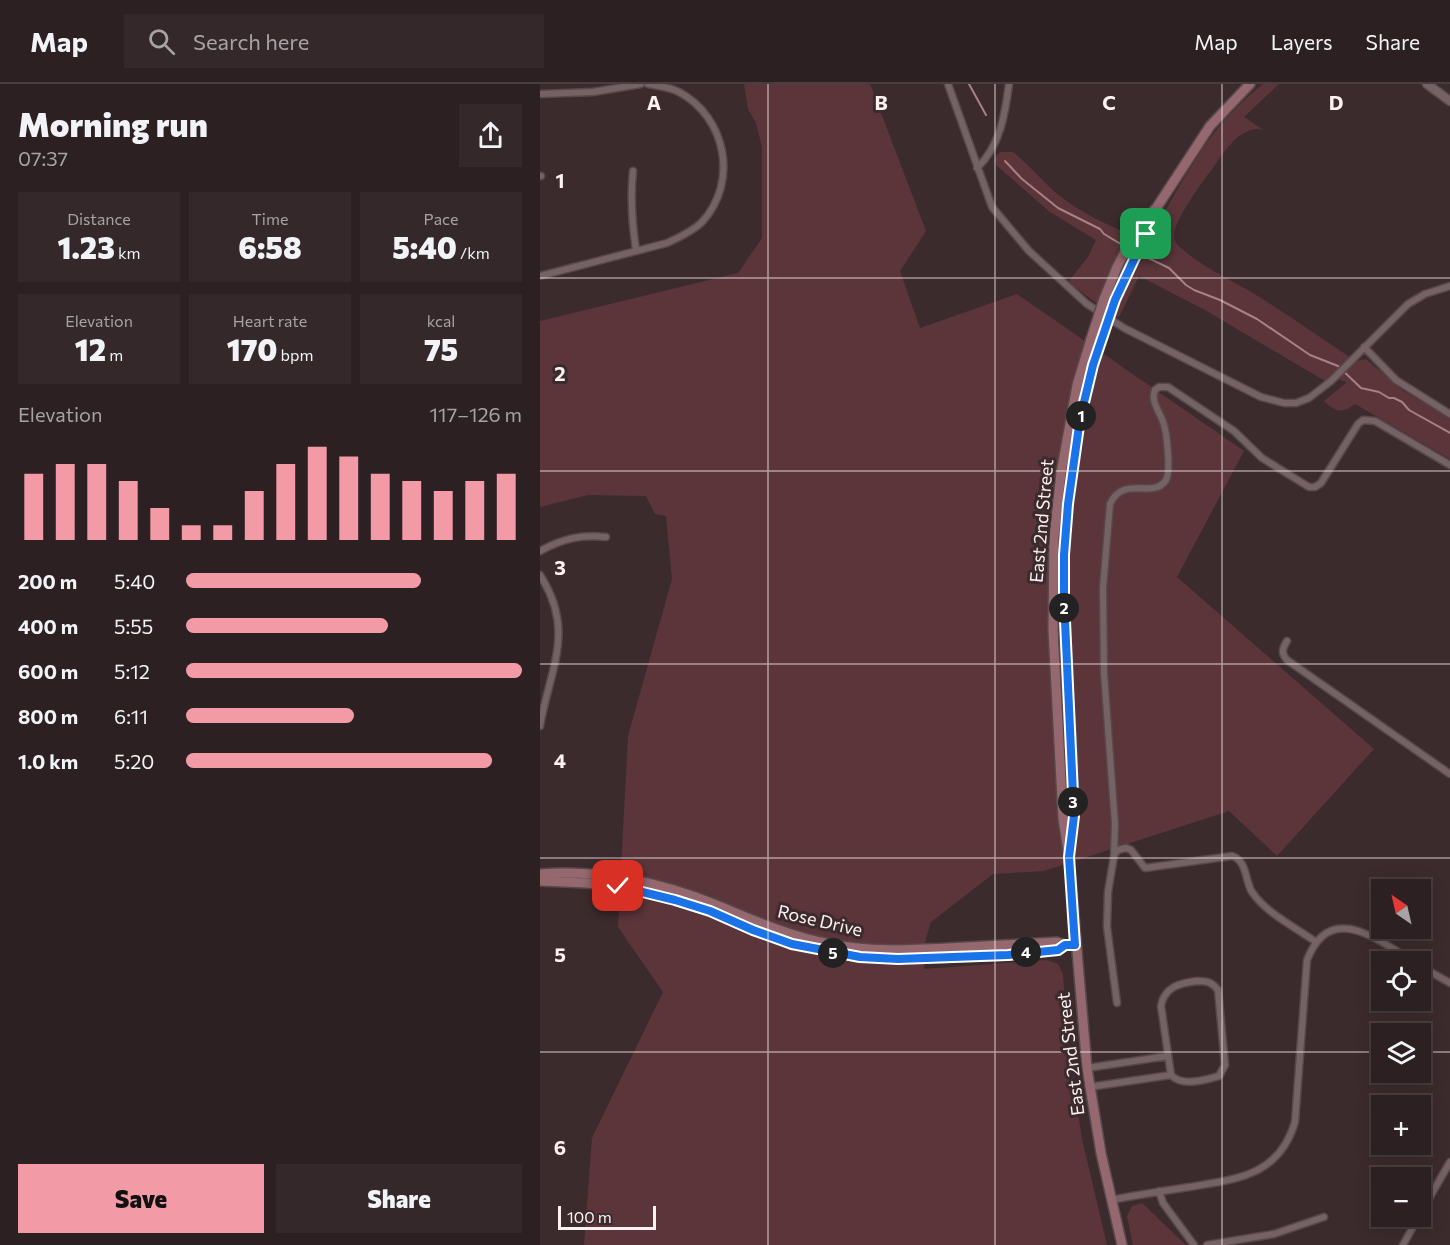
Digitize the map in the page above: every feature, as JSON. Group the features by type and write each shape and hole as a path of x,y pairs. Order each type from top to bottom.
{"main road":[{"name":"East 2nd Street","path":"1069,857 1074,816 1065,640 1064,555 1068,504 1085,394 1117,267 1206,133 1222,112 1250,84"},
{"name":"East 2nd Street","path":"1122,1245 1111,1200 1087,1068 1069,857 1063,819 1052,567 1056,511 1077,385 1091,339 1110,299 1129,268 1141,232"},
{"name":"Rose Drive","path":"540,874 587,874 647,883 714,904 794,936 855,948 900,950 1057,942 1075,945"},
{"name":"Rose Drive","path":"540,881 624,887 660,895 710,911 792,944 860,957 898,959 1008,955 1058,950 1065,945"}],"street":[{"path":"540,94 593,92 641,84"},
{"path":"540,276 666,243 682,236 702,222 713,204 721,187 724,168 718,133 706,114 679,91 648,84"},
{"path":"679,91 683,84"},
{"path":"948,84 992,207 1016,237 1066,287 1124,328 1261,397 1284,403 1302,401 1321,390 1415,299 1430,291 1450,286"},
{"path":"977,168 986,160 998,140 1006,109 1009,84"},
{"path":"1427,84 1450,101"},
{"path":"633,171 631,222 636,250"},
{"path":"1364,347 1396,381 1450,414"},
{"path":"1117,1003 1107,927 1108,892 1114,855 1113,785 1104,673 1102,588 1110,504 1113,497 1124,489 1157,487 1166,480 1168,474 1167,437 1154,400 1155,390 1168,387 1234,431 1262,458 1309,487 1315,487 1321,483 1359,423 1364,420 1375,421 1450,465"},
{"path":"540,551 574,537 589,535 606,537"},
{"path":"540,575 555,606 559,640 540,726"},
{"path":"1287,641 1283,648 1283,655 1287,660 1450,774"},
{"path":"1114,855 1118,850 1126,848 1131,850 1145,868 1237,857 1243,865 1248,883 1257,898 1316,942"},
{"path":"1111,1200 1243,1178 1266,1166 1285,1147 1295,1122 1305,973 1307,960 1316,942 1322,936 1339,928 1357,929 1395,951"},
{"path":"1431,972 1450,983"},
{"path":"1207,981 1214,984 1220,999 1225,1058 1223,1071 1219,1076 1212,1078 1183,1082 1174,1079 1171,1075 1168,1056 1161,1006 1162,997 1167,991 1183,982 1207,981"},
{"path":"1087,1068 1168,1056"},
{"path":"1089,1087 1171,1075"},
{"path":"1431,1196 1450,1162"},
{"path":"1159,1191 1163,1203 1194,1245"},
{"path":"1207,1245 1274,1234 1323,1217"},
{"path":"1403,1245 1413,1227"}],"shaded area":[{"path":"744,84 870,84 926,231 900,271 920,328 1017,294 1244,451 1177,577 1374,749 1277,856 1229,811 1044,871 993,874 931,922 926,938 924,969 1047,960 1058,964 1063,974 1068,1047 1082,1139 1107,1245 584,1245 592,1138 663,992 618,927 628,736 672,579 666,516 655,514 646,496 588,495 540,507 540,321 738,273 762,238 762,147 756,123 748,109"},
{"path":"1263,84 1279,84 1244,117 1263,130 1256,129 1242,134 1224,152 1184,210 1175,228 1175,240 1182,249 1204,265 1261,298 1356,361 1366,359 1402,390 1450,418 1450,459 1355,404 1342,410 1332,408 1324,401 1347,382 1330,377 1325,381 1205,310 1139,276 1119,317 1114,316 1068,282 1088,257 1096,240 1050,212 995,163 995,158 1000,152 1013,152 1075,207 1127,233 1149,241 1204,147 1236,108"},
{"path":"1142,1203 1186,1245 1133,1245 1127,1216 1132,1206"}],"waterway":[{"path":"969,84 986,115"},
{"path":"1005,161 1022,179 1058,208 1100,229 1124,246"},
{"path":"1140,254 1169,268 1194,290 1257,319 1310,355 1338,366 1361,388 1379,392 1402,402 1409,410 1450,433"}],"route":[{"path":"618,886 660,895 710,911 792,944 860,957 898,959 1008,955 1058,950 1065,945 1075,945 1069,857 1074,816 1063,574 1068,504 1080,419 1093,365 1120,287 1146,234"}]}
